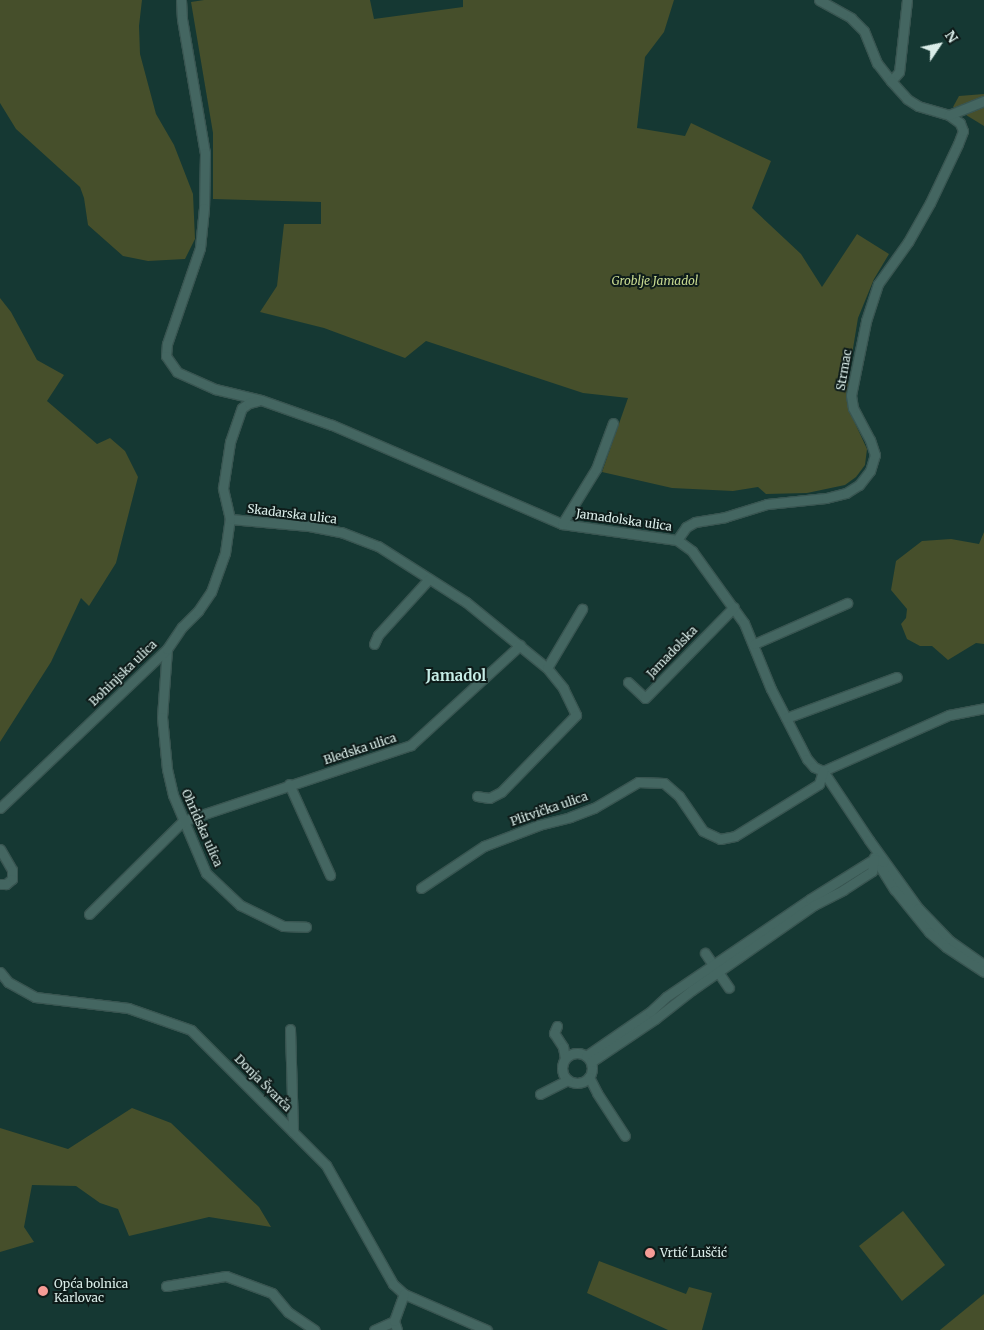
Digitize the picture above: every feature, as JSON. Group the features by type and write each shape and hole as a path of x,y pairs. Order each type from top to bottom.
{"street":[{"name":"Jamadolska ulica","path":"181,0 182,18 205,154 204,208 200,248 175,316 166,356 178,372 215,389 261,400 395,451 562,524 677,540 692,551 734,607 754,644 771,688 807,759 814,767 823,771 884,862 932,924 984,965"},
{"path":"819,0 851,18 864,31 877,63 907,100 918,106 949,116 984,101"},
{"path":"891,81 899,72 907,0"},
{"name":"Strmac","path":"677,540 686,528 695,522 725,517 767,504 826,498 846,493 859,485 870,471 875,455 870,440 853,408 851,395 866,321 878,284 908,242 930,203 958,144 963,131 960,123 949,116"},
{"name":"Bohinjska ulica","path":"0,808 167,649 182,627 198,611 211,592 225,553 230,519 223,488 230,442 242,408 249,403 261,400"},
{"path":"562,524 596,469 613,423"},
{"name":"Skadarska ulica","path":"230,519 309,526 341,532 378,546 466,602 547,668 563,688 576,715 501,792 489,798 478,796"},
{"path":"374,644 378,635 429,579"},
{"path":"754,644 847,603"},
{"name":"Jamadolska","path":"628,682 645,698 734,607"},
{"path":"547,668 582,609"},
{"name":"Bledska ulica","path":"89,914 183,821 289,784 398,751 411,745 520,646"},
{"name":"Ohridska ulica","path":"167,649 162,717 164,743 173,795 206,873 240,905 283,926 306,927"},
{"path":"786,718 897,677"},
{"path":"823,771 949,714 984,708"},
{"name":"Plitvička ulica","path":"421,888 484,846 539,825 570,817 594,808 638,782 664,783 679,796 704,831 720,839 735,836 819,784 823,771"},
{"path":"289,784 330,875"},
{"path":"869,840 874,859 883,875 930,932 946,947 984,972"},
{"path":"0,849 12,870 12,879 6,884 0,884"},
{"path":"874,859 884,862"},
{"path":"716,969 872,871 874,859"},
{"path":"568,1055 589,1059 716,969 810,899 839,883 874,859"},
{"path":"872,871 883,875"},
{"path":"705,953 729,988"},
{"name":"Donja Švarča","path":"0,972 8,982 35,997 128,1008 192,1030 326,1165 393,1284 404,1294"},
{"path":"540,1094 565,1076 568,1055 554,1033 557,1026"},
{"path":"290,1029 293,1132"},
{"path":"565,1076 574,1083 586,1079 592,1071 589,1059"},
{"path":"586,1079 625,1136"},
{"path":"166,1286 226,1276 272,1293 288,1312 316,1330"},
{"path":"374,1330 395,1326 404,1294 486,1330"}],"green space":[{"path":"0,0 142,0 139,26 140,54 156,114 174,145 193,194 195,239 185,259 148,261 123,256 88,225 84,198 80,187 16,129 0,103"},
{"name":"Groblje Jamadol","path":"204,0 370,0 374,19 463,7 463,0 674,0 664,32 645,57 637,128 685,136 691,123 771,161 752,208 801,254 822,287 857,234 889,254 874,279 858,318 848,379 848,408 867,449 865,465 856,477 845,485 807,493 766,494 758,487 733,491 672,488 602,472 628,398 583,393 426,341 405,358 324,328 260,312 277,286 284,224 321,224 321,202 213,199 213,133 191,2"},
{"path":"984,94 984,126 953,107 959,96"},
{"path":"0,298 11,312 37,360 64,375 47,401 97,444 110,438 125,451 138,477 116,563 89,606 81,598 51,662 0,742"},
{"path":"984,532 984,644 976,643 948,660 932,646 920,646 907,639 901,624 906,618 907,609 891,590 896,561 922,541 951,539 979,544"},
{"path":"132,1108 171,1123 259,1207 271,1227 209,1217 129,1236 118,1209 100,1203 76,1186 32,1185 24,1227 34,1242 0,1252 0,1128 68,1149"},
{"path":"903,1211 945,1265 902,1301 859,1246"},
{"path":"599,1261 686,1294 689,1287 712,1293 702,1330 668,1330 587,1293"},
{"path":"984,1294 984,1330 940,1330"}],"place":[{"name":"Vrtić Luščić","path":"650,1253"},
{"name":"Opća bolnica Karlovac","path":"43,1291"}],"district":[{"name":"Jamadol","path":"456,676"}]}
